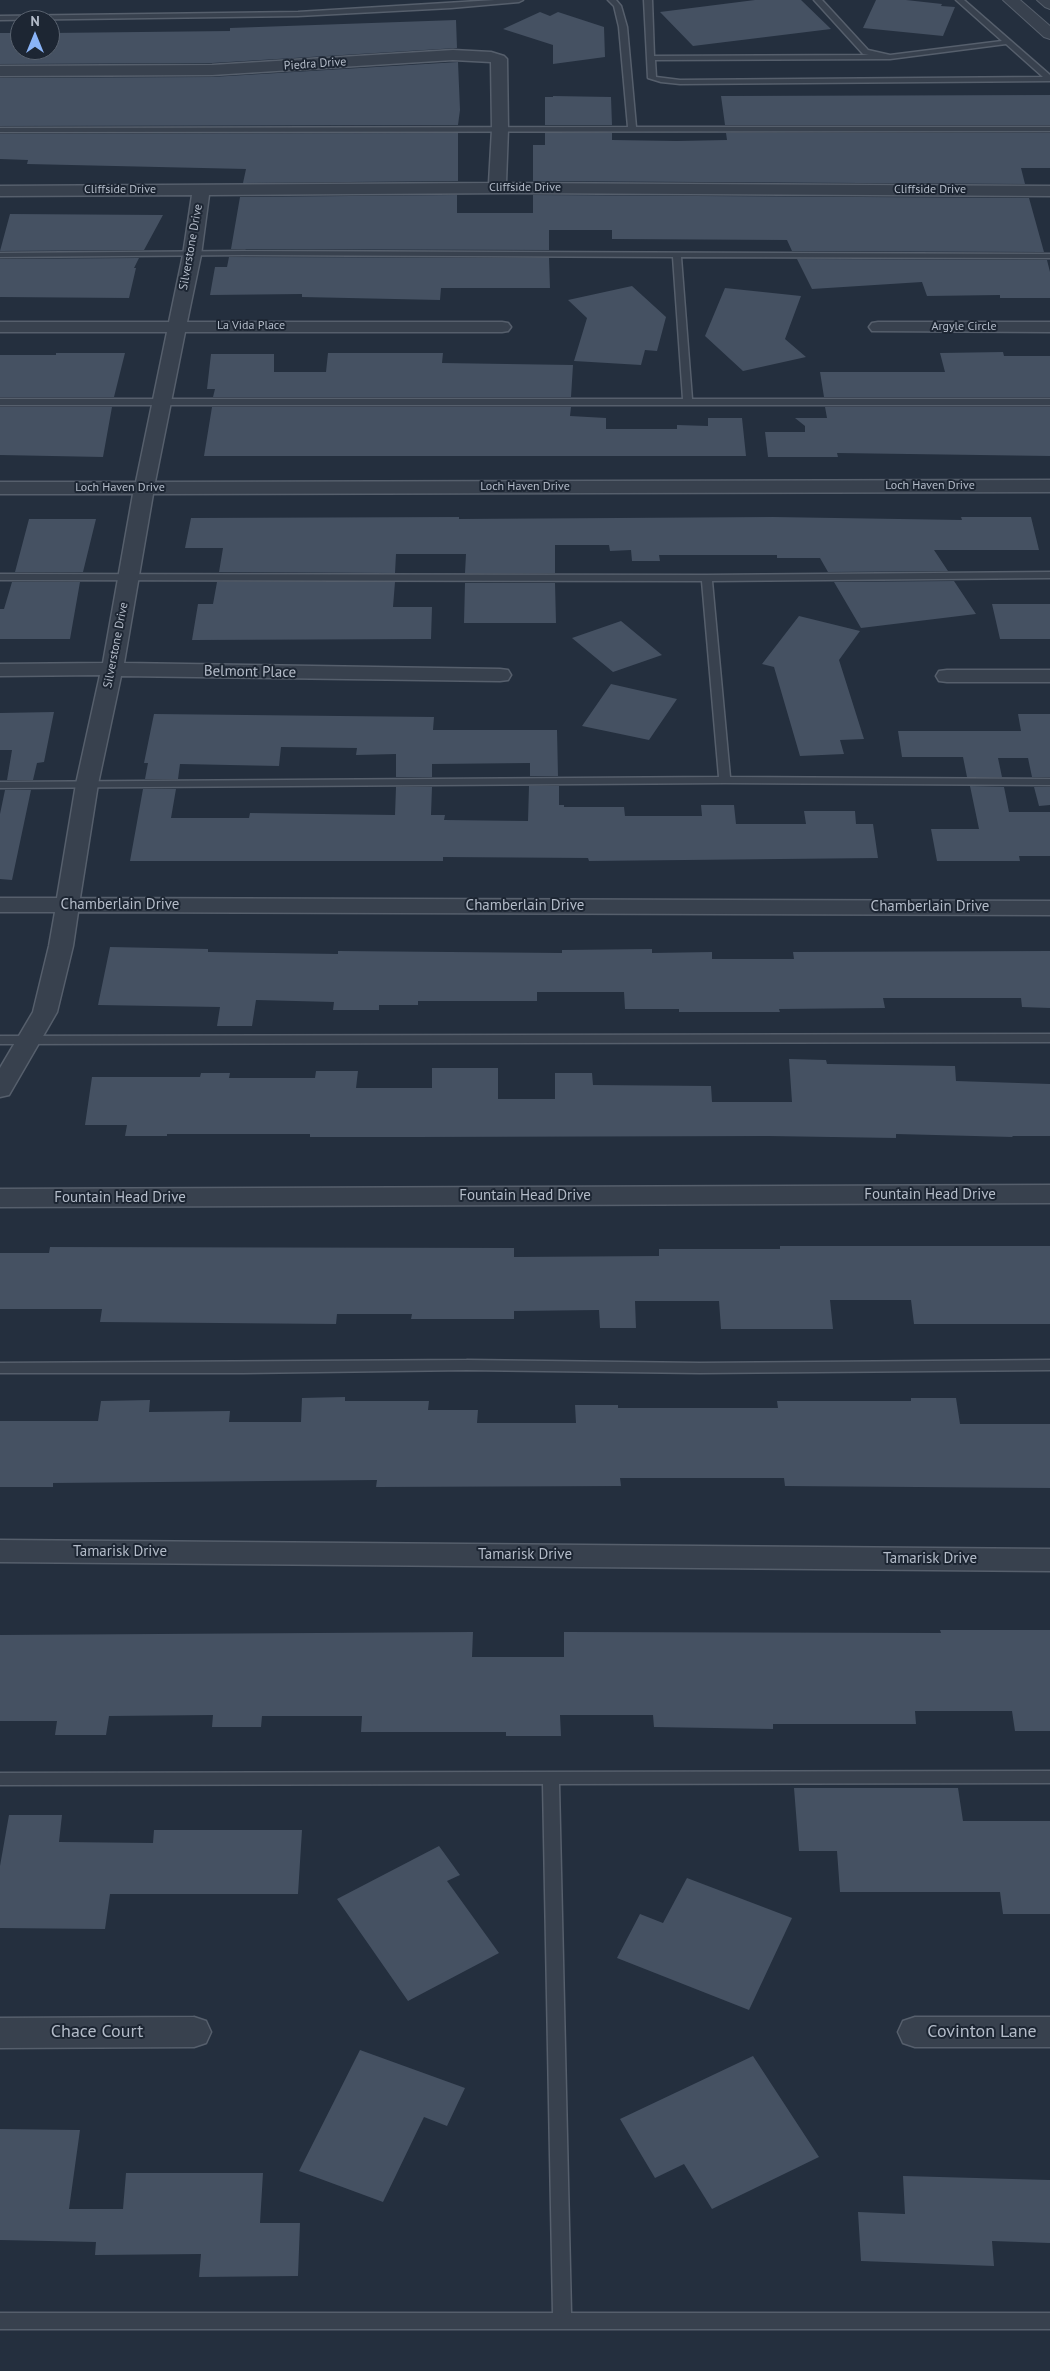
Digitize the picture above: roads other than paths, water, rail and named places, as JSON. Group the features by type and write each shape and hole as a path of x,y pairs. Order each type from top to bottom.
{"street":[{"path":"1010,0 1050,34"},
{"path":"1045,0 1050,4"},
{"name":"Piedra Drive","path":"0,71 221,70 453,55 482,55 500,59 500,129 497,188"},
{"name":"Cliffside Drive","path":"0,190 497,188 1050,191"},
{"name":"Silverstone Drive","path":"0,1089 30,1041 45,1012 61,946 66,905 88,784 112,670 144,488 192,255 201,190"},
{"name":"La Vida Place","path":"0,327 502,326"},
{"name":"Argyle Circle","path":"878,327 1050,327"},
{"name":"Loch Haven Drive","path":"0,488 1050,486"},
{"name":"Belmont Place","path":"0,670 500,675"},
{"path":"947,676 1050,676"},
{"name":"Chamberlain Drive","path":"0,905 1050,908"},
{"name":"Fountain Head Drive","path":"0,1198 1050,1194"},
{"name":"Tamarisk Drive","path":"0,1551 1050,1560"},
{"name":"Chace Court","path":"0,2033 194,2032"},
{"name":"Covinton Lane","path":"915,2032 1050,2032"}],"lane":[{"path":"0,18 298,14 519,0"},
{"path":"612,0 617,6 623,27 632,129"},
{"path":"648,0 652,78 680,82 1050,79"},
{"path":"818,0 866,52 890,57"},
{"path":"960,0 1050,79"},
{"path":"651,58 890,57 1008,42"},
{"path":"0,130 1050,129"},
{"path":"677,254 688,402"},
{"path":"0,255 677,254 1050,256"},
{"path":"0,402 1050,402"},
{"path":"0,577 707,578 1050,575"},
{"path":"707,578 725,780"},
{"path":"0,785 725,780 1050,782"},
{"path":"0,1040 1050,1038"},
{"path":"0,1368 243,1368 467,1364 700,1368 1050,1365"},
{"path":"0,1779 1050,1777"},
{"path":"551,1778 562,2321"},
{"path":"0,2321 1050,2321"}]}
